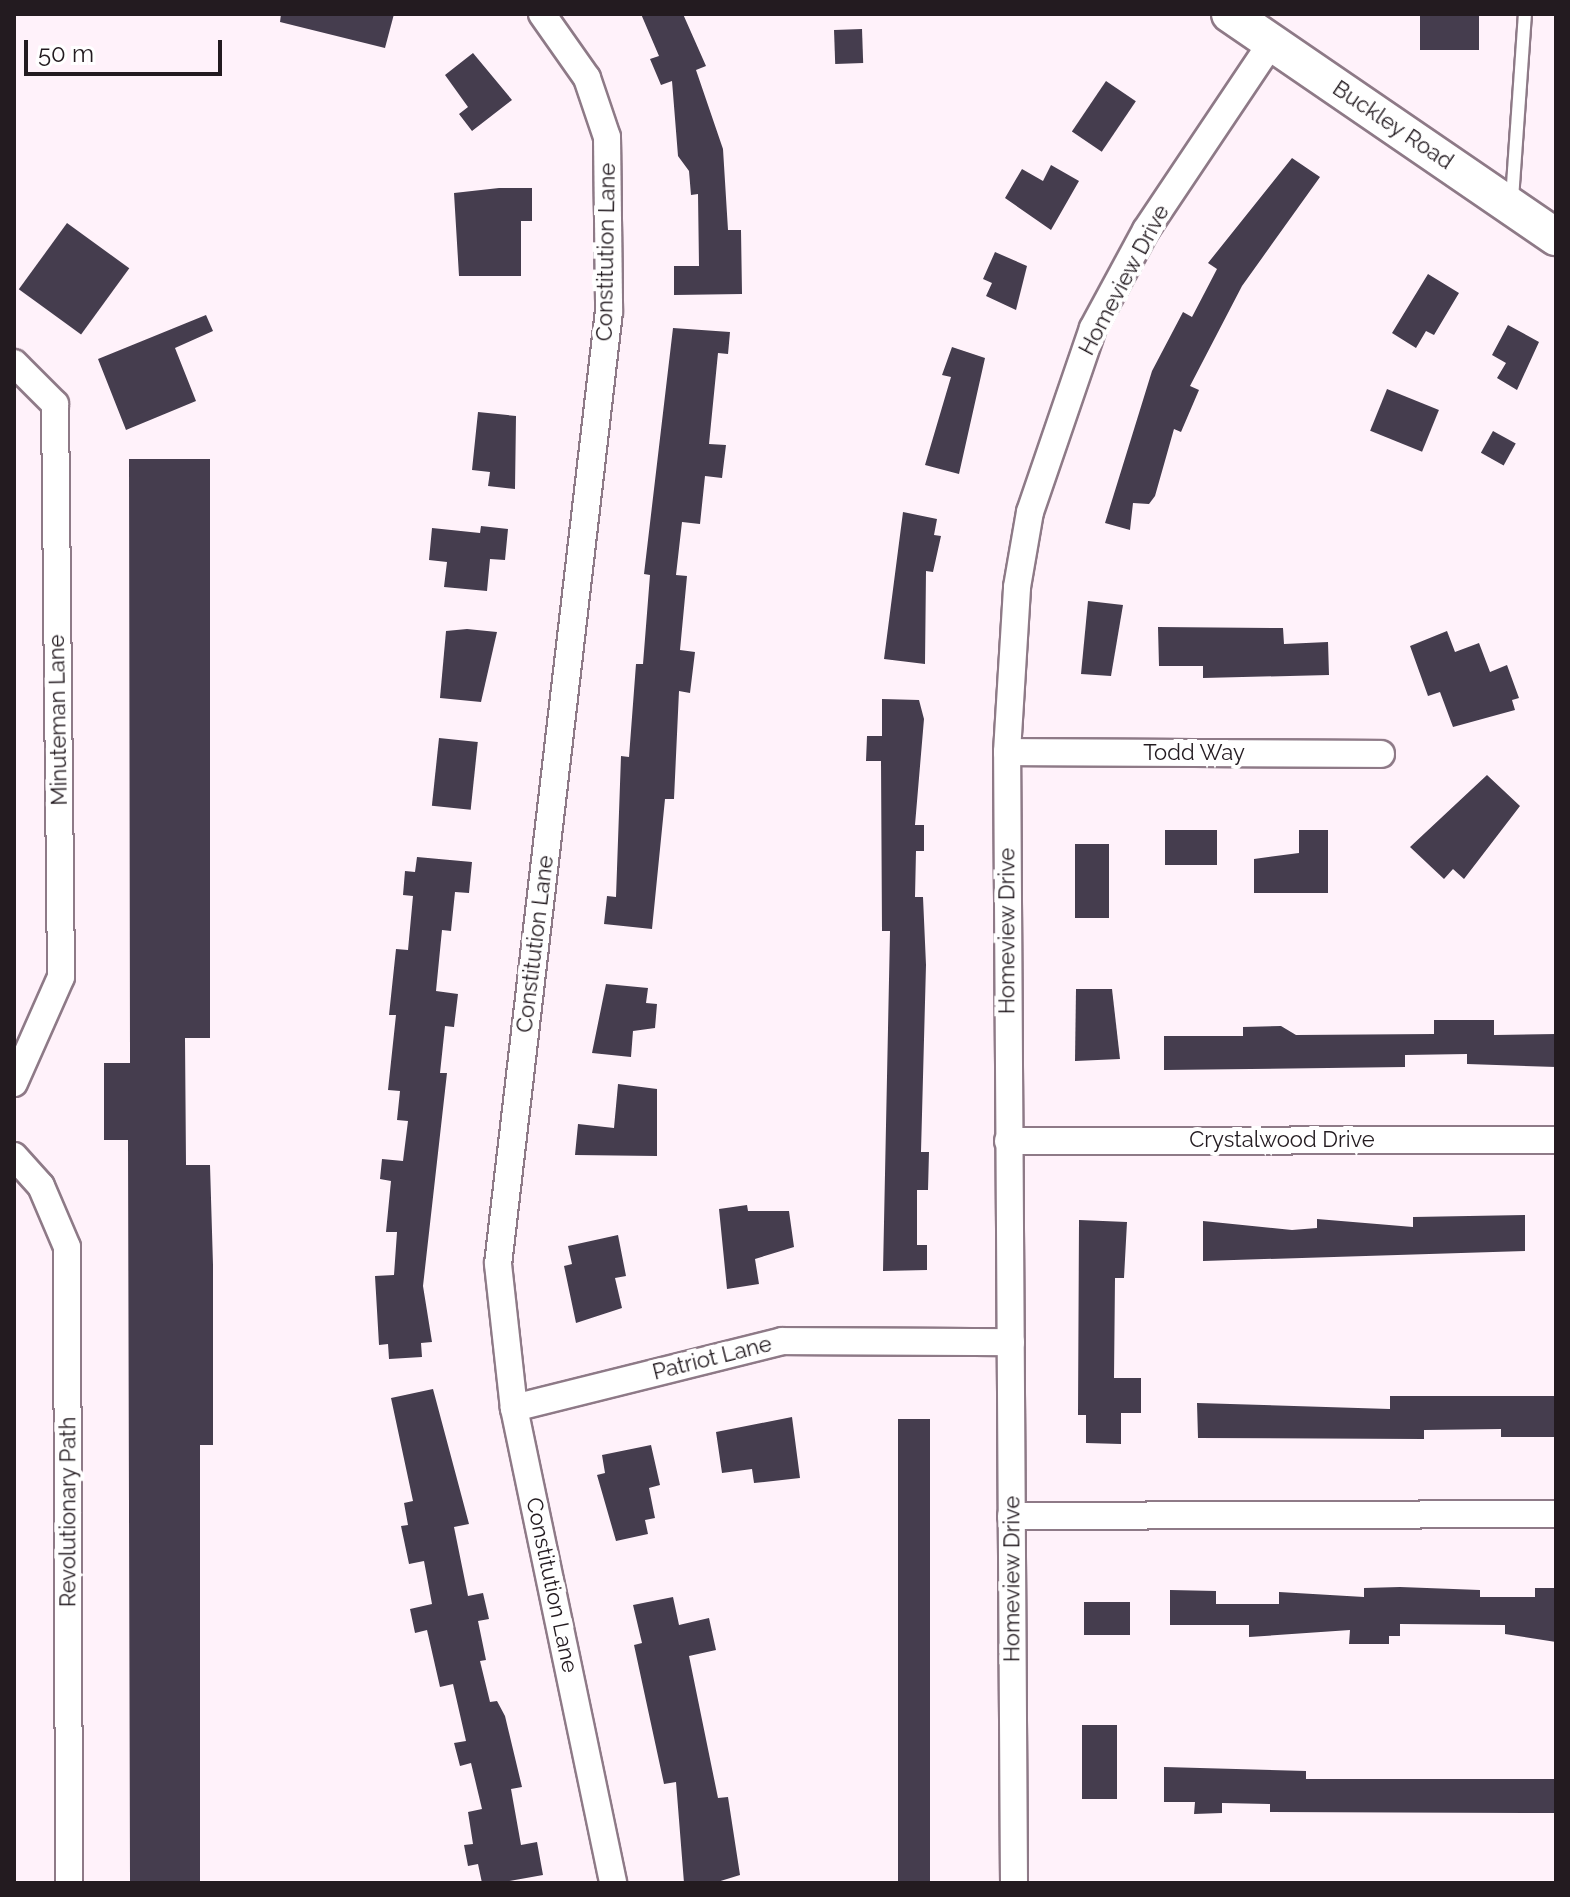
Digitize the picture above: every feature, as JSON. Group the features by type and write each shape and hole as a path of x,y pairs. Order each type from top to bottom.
{"street":[{"name":"Constitution Lane","path":"542,14 587,78 607,137 609,311 498,1264 514,1408 613,1883"},
{"name":"Buckley Road","path":"1230,14 1556,237"},
{"name":"Homeview Drive","path":"1014,1883 1007,752 1017,587 1063,403 1093,328 1146,230 1272,42"},
{"name":"Minuteman Lane","path":"14,363 55,404 61,977 14,1083"},
{"name":"Todd Way","path":"1007,752 1381,754"},
{"name":"Crystalwood Drive","path":"1008,1141 1556,1140"},
{"name":"Revolutionary Path","path":"14,1156 41,1186 67,1247 69,1883"},
{"name":"Patriot Lane","path":"514,1408 782,1341 1011,1342"},
{"path":"1011,1516 1556,1514"}],"lane":[{"path":"1511,206 1525,14"}],"building":[{"path":"281,14 394,14 385,48 280,22"},
{"path":"641,14 683,14 706,66 696,70 723,149 728,230 741,230 742,294 674,295 674,266 699,266 698,194 691,195 689,171 678,156 672,81 661,85 650,59 659,56"},
{"path":"1420,14 1479,14 1479,50 1420,50"},
{"path":"862,29 863,63 835,64 834,30"},
{"path":"473,53 512,100 472,131 459,114 468,107 445,75"},
{"path":"1106,81 1136,101 1102,152 1072,132"},
{"path":"1292,158 1320,177 1242,286 1190,386 1199,390 1181,432 1174,429 1155,496 1149,504 1133,503 1130,530 1105,523 1152,371 1183,312 1192,317 1217,269 1208,263"},
{"path":"1051,165 1079,181 1051,230 1005,198 1022,169 1043,181"},
{"path":"532,188 532,221 521,221 521,276 459,276 454,193"},
{"path":"67,223 129,268 81,335 19,289"},
{"path":"995,252 1027,266 1016,310 986,296 992,283 983,279"},
{"path":"1428,274 1459,293 1434,335 1426,331 1416,348 1392,333"},
{"path":"206,315 213,331 175,348 196,401 126,430 98,359"},
{"path":"1508,325 1539,342 1517,390 1497,378 1506,363 1492,355"},
{"path":"673,328 730,332 728,354 718,353 709,444 726,445 722,478 705,476 700,524 682,522 676,575 687,576 680,650 695,652 690,693 679,691 674,799 665,799 652,929 604,924 607,896 616,897 621,756 629,757 636,664 643,664 650,575 644,574"},
{"path":"952,347 985,358 959,474 925,465 951,377 942,375"},
{"path":"1387,389 1439,410 1422,452 1370,431"},
{"path":"478,412 516,416 515,489 488,486 490,472 472,470"},
{"path":"1493,431 1516,444 1504,465 1481,453"},
{"path":"129,459 210,459 210,1038 185,1038 186,1165 210,1165 213,1265 213,1445 200,1445 200,1883 130,1883 128,1140 104,1140 104,1063 130,1063"},
{"path":"903,512 937,519 934,535 941,536 933,572 926,571 925,664 884,659"},
{"path":"481,526 508,529 505,560 490,559 487,591 444,587 447,562 429,560 432,528 480,533"},
{"path":"1088,601 1123,605 1111,676 1081,674"},
{"path":"1158,627 1283,628 1284,644 1328,642 1329,675 1203,678 1203,666 1159,666"},
{"path":"467,629 497,632 481,702 440,698 446,631"},
{"path":"1447,631 1455,652 1479,643 1490,672 1507,665 1519,698 1512,700 1515,710 1453,727 1440,692 1428,696 1410,646"},
{"path":"882,699 919,700 924,719 915,825 924,825 924,851 916,851 915,897 923,897 926,965 921,1152 929,1152 928,1190 917,1190 917,1245 927,1245 927,1270 883,1271 890,931 882,931 881,761 866,761 867,736 882,736"},
{"path":"439,738 478,742 471,810 432,806"},
{"path":"1487,775 1520,806 1464,879 1453,869 1444,879 1410,847"},
{"path":"1165,830 1217,830 1217,865 1165,865"},
{"path":"1299,830 1328,830 1328,893 1254,893 1254,859 1299,853"},
{"path":"1075,844 1109,844 1109,918 1075,918"},
{"path":"417,857 472,862 469,893 455,892 451,931 442,930 436,991 458,994 454,1027 445,1026 440,1073 447,1073 423,1286 432,1342 421,1343 422,1357 389,1359 388,1344 379,1345 375,1276 394,1275 397,1232 386,1232 391,1181 380,1179 382,1159 403,1161 408,1121 397,1120 400,1091 388,1090 396,1015 389,1015 396,949 408,950 413,896 403,895 405,871 415,872"},
{"path":"606,984 648,988 646,1003 657,1004 655,1028 633,1031 631,1057 592,1053"},
{"path":"1076,989 1112,989 1120,1059 1075,1061"},
{"path":"1434,1020 1494,1020 1494,1035 1556,1034 1556,1067 1467,1064 1467,1054 1405,1055 1405,1067 1164,1070 1164,1036 1243,1036 1243,1027 1281,1026 1296,1035 1434,1034"},
{"path":"618,1084 657,1089 657,1156 575,1155 578,1124 614,1128"},
{"path":"747,1205 748,1211 789,1211 794,1247 755,1259 759,1284 727,1289 719,1209"},
{"path":"1525,1215 1525,1251 1203,1261 1203,1221 1292,1230 1317,1228 1317,1219 1413,1227 1413,1217"},
{"path":"1079,1220 1127,1222 1124,1278 1115,1278 1114,1378 1141,1378 1141,1413 1121,1413 1121,1444 1086,1443 1086,1415 1078,1415"},
{"path":"618,1235 626,1276 615,1278 622,1308 576,1323 564,1266 572,1264 568,1246"},
{"path":"433,1389 469,1524 454,1527 468,1596 483,1593 489,1619 478,1621 486,1660 480,1661 490,1702 497,1701 505,1716 522,1787 511,1789 521,1845 537,1842 543,1875 482,1883 478,1864 468,1866 464,1845 473,1844 468,1812 482,1809 471,1763 460,1766 454,1743 466,1741 453,1684 440,1687 427,1630 415,1633 410,1609 432,1604 424,1561 409,1564 401,1526 408,1525 404,1503 413,1501 391,1398"},
{"path":"1390,1396 1556,1396 1556,1437 1501,1437 1501,1429 1424,1430 1424,1439 1198,1438 1197,1403 1390,1409"},
{"path":"792,1417 800,1478 754,1483 752,1469 722,1473 716,1432"},
{"path":"898,1419 930,1419 930,1883 898,1883"},
{"path":"651,1445 660,1485 649,1488 655,1518 645,1520 648,1534 616,1541 597,1475 605,1473 602,1455"},
{"path":"1364,1588 1480,1590 1480,1597 1535,1597 1535,1588 1556,1588 1556,1642 1505,1634 1505,1625 1400,1624 1400,1636 1389,1636 1389,1644 1349,1644 1350,1630 1249,1637 1249,1625 1170,1625 1170,1590 1216,1591 1216,1604 1279,1604 1279,1592 1364,1597"},
{"path":"673,1597 679,1625 709,1618 716,1650 689,1656 718,1798 728,1797 740,1875 714,1883 684,1883 676,1782 664,1784 634,1645 642,1643 633,1605"},
{"path":"1084,1602 1130,1602 1130,1635 1084,1635"},
{"path":"1082,1725 1117,1725 1117,1799 1082,1799"},
{"path":"1164,1767 1306,1771 1306,1779 1555,1779 1555,1813 1270,1812 1270,1804 1222,1803 1222,1813 1194,1814 1195,1802 1164,1802"}]}
